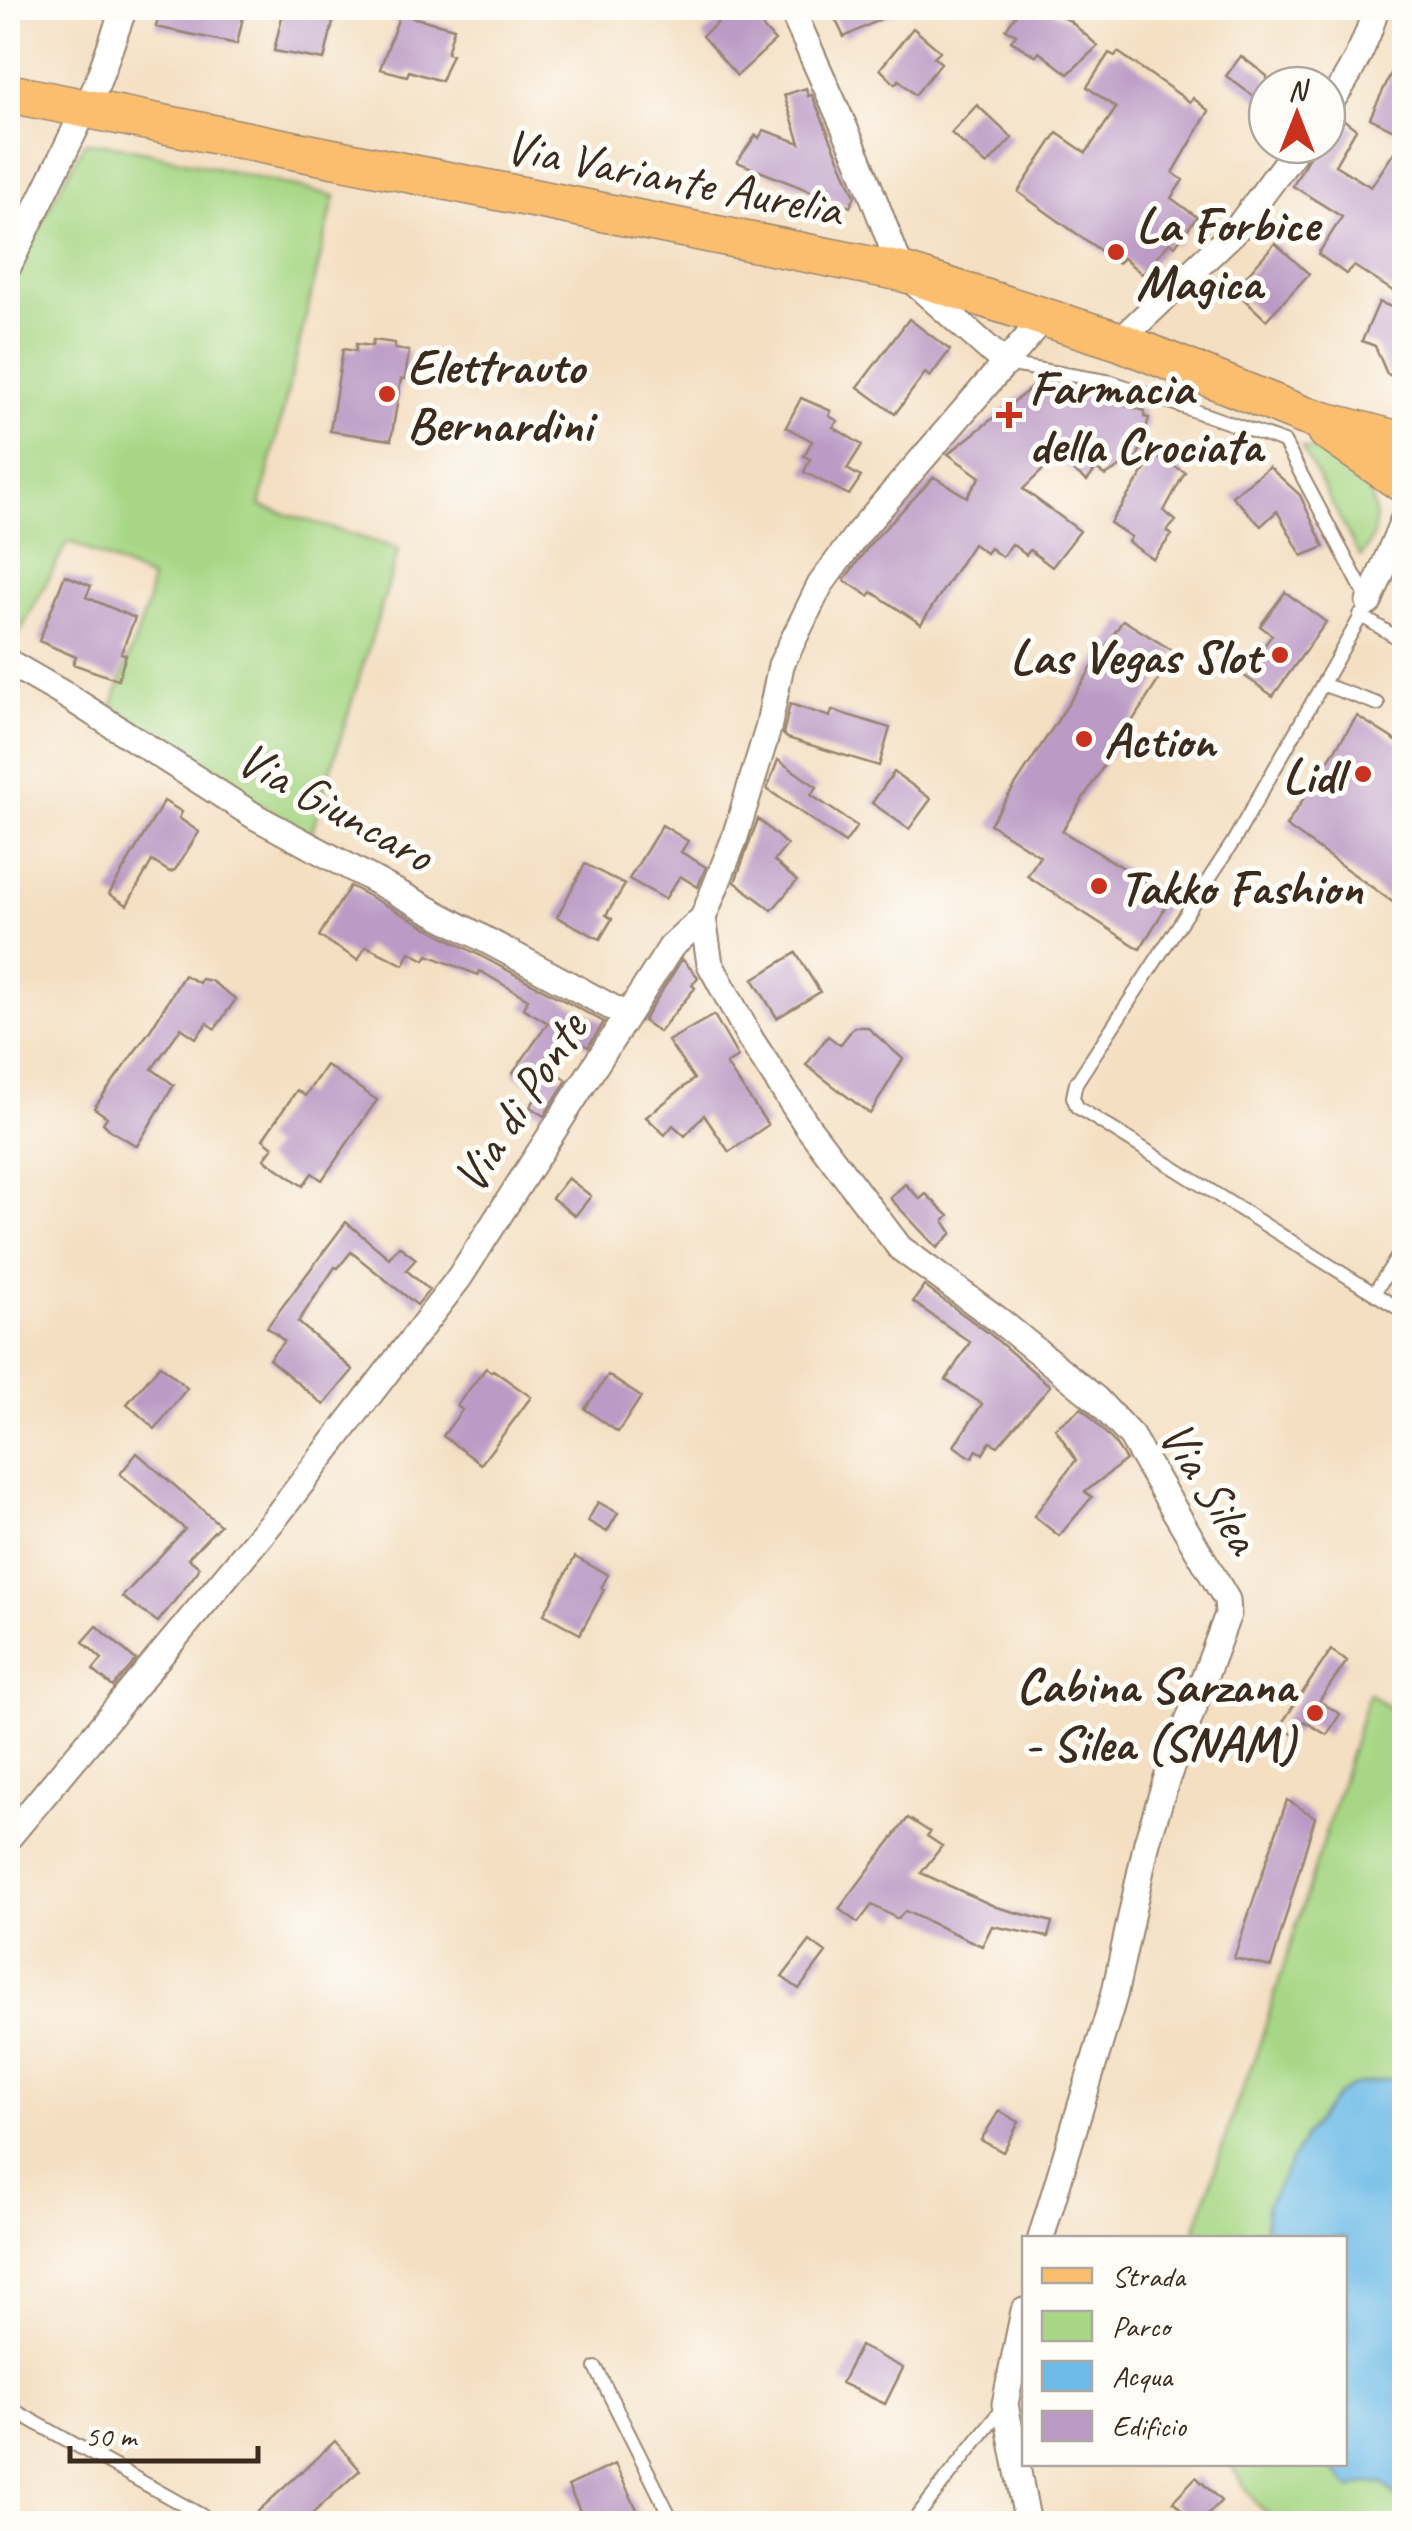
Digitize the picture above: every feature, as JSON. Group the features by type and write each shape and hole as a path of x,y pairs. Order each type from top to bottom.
{"main road":[{"name":"Via Variante Aurelia","path":"8,94 902,272 1119,340 1305,416 1404,442"},
{"name":"Via Variante Aurelia","path":"1305,416 1404,484"}],"street":[{"path":"8,267 85,109 124,8"},
{"path":"792,8 858,158 902,272 1006,364"},
{"path":"1347,78 1368,40 1376,8"},
{"path":"1119,340 1236,230 1284,165"},
{"name":"Via di Ponte","path":"8,1838 275,1518 459,1278 672,947 703,918 734,840 757,766 781,664 820,586 858,533 1045,317"},
{"path":"1365,609 1404,518"},
{"path":"1365,609 1404,569"},
{"name":"Via Giuncaro","path":"8,662 256,817 626,1015"},
{"name":"Via Silea","path":"703,918 710,964 751,1040 808,1127 900,1248 1000,1321 1096,1399 1130,1436 1228,1600 1228,1614 1166,1781 1148,1842 1114,1996 1042,2236"},
{"path":"1022,2321 1005,2404 1028,2524"}],"lane":[{"path":"1006,364 1112,382 1284,442 1365,609 1404,642"},
{"path":"1365,609 1233,842 1076,1083 1073,1097 1077,1107 1404,1312"},
{"path":"1324,685 1378,704"},
{"path":"1374,1293 1404,1246"},
{"path":"596,2368 674,2524"},
{"path":"911,2524 1005,2404"},
{"path":"8,2408 217,2524"}],"green space":[{"path":"85,142 120,146 335,196 260,506 399,549 310,837 112,707 147,606 151,579 68,541 13,646 8,643 8,295 28,246"},
{"path":"1302,447 1349,466 1368,490 1375,525 1360,557"},
{"path":"1369,1693 1404,1719 1404,2523 1277,2523 1255,2502 1231,2466 1347,2466 1347,2236 1194,2236 1258,2049"}],"water":[{"path":"1404,2076 1404,2504 1383,2483 1366,2483 1350,2489 1328,2466 1347,2466 1347,2236 1265,2236 1266,2207 1305,2136 1338,2095 1351,2086"}],"building":[{"path":"160,8 245,8 237,44 156,27"},
{"path":"284,8 330,8 328,16 334,18 324,60 274,51"},
{"path":"735,8 745,8 775,41 737,76 702,36"},
{"path":"830,8 903,8 844,37"},
{"path":"1020,8 1045,8 1070,21 1098,46 1068,74 1039,52 1036,56 1011,41 1016,34 1006,29"},
{"path":"400,14 454,28 447,53 452,54 441,81 409,71 407,76 380,69"},
{"path":"913,28 940,51 934,57 941,63 915,95 899,80 895,84 880,69"},
{"path":"1404,46 1404,135 1370,118"},
{"path":"1118,52 1209,111 1173,173 1183,180 1171,198 1197,217 1175,246 1170,242 1142,274 1123,258 1118,263 1018,192 1057,133 1086,153 1116,108 1087,87 1109,53 1115,56"},
{"path":"1241,56 1253,65 1247,65 1247,91 1226,76"},
{"path":"806,88 855,196 850,207 737,162 764,130 800,143 784,95"},
{"path":"977,105 1012,138 987,165 951,133"},
{"path":"1347,122 1356,129 1347,144"},
{"path":"1404,137 1404,298 1354,266 1346,274 1318,254 1342,217 1293,186 1304,165 1335,165 1371,187"},
{"path":"1275,243 1309,274 1266,320 1234,290"},
{"path":"1379,302 1404,312 1404,381 1387,374 1375,346 1362,341"},
{"path":"909,319 950,350 930,377 925,373 895,414 858,387"},
{"name":"Elettrauto Bernardini","path":"373,340 395,343 395,349 409,351 391,440 330,431 343,349 356,351 356,344 372,346"},
{"path":"1041,380 1145,411 1144,417 1149,418 1138,456 1105,476 1096,469 1087,481 1055,458 1023,489 1080,531 1052,567 1030,550 1026,555 1012,544 1002,557 990,548 986,553 973,544 921,624 872,592 869,596 844,580 871,543 934,477 967,497 980,477 948,454"},
{"path":"801,398 831,411 829,416 838,421 833,427 862,445 847,469 861,477 849,495 804,472 810,459 804,456 812,441 786,427"},
{"path":"1154,456 1185,472 1164,511 1176,521 1167,531 1172,535 1153,559 1128,542 1131,537 1110,523"},
{"path":"1269,467 1300,495 1324,547 1302,556 1277,511 1261,526 1232,496"},
{"path":"65,575 91,586 86,597 135,618 121,653 126,655 118,680 73,664 76,657 39,641"},
{"name":"Las Vegas Slot","path":"1285,592 1326,622 1273,696 1243,675 1272,635 1260,626"},
{"name":"Action","path":"1123,620 1176,653 1062,831 1172,897 1140,949 1027,876 1040,856 990,824"},
{"path":"790,704 830,717 832,710 890,728 879,766 787,738 783,734"},
{"path":"1357,716 1404,746 1404,910 1286,826"},
{"path":"778,760 817,787 811,795 857,826 845,843 767,789"},
{"path":"894,772 931,799 909,829 872,803"},
{"path":"164,801 182,812 179,818 199,832 175,870 170,872 152,861 127,905 109,894"},
{"path":"758,819 787,845 774,861 797,881 772,910 735,882"},
{"path":"662,825 688,841 681,852 706,867 698,887 680,876 665,899 629,879"},
{"path":"585,864 625,885 606,915 612,919 600,939 557,917"},
{"path":"350,886 604,1022 588,1047 567,1034 545,1066 567,1080 544,1116 530,1107 540,1092 513,1073 548,1023 523,1008 528,999 480,971 478,975 428,955 425,960 410,952 404,965 366,946 358,960 319,936"},
{"path":"796,953 820,992 777,1018 753,979"},
{"path":"682,959 698,977 692,985 695,988 659,1032 643,1021"},
{"path":"184,975 199,983 201,979 211,981 236,999 215,1029 207,1023 196,1038 181,1028 152,1069 174,1085 137,1146 110,1130 103,1123 107,1117 94,1108"},
{"path":"714,1015 738,1057 726,1064 768,1125 729,1152 704,1115 685,1136 673,1125 665,1135 646,1117 694,1079 668,1041"},
{"path":"854,1027 867,1027 903,1059 870,1114 806,1065 828,1036 840,1045"},
{"path":"326,1065 377,1100 322,1180 312,1173 303,1186 264,1159 273,1147 263,1139 297,1090 305,1096"},
{"path":"568,1178 591,1196 575,1216 552,1198"},
{"path":"905,1184 920,1199 926,1194 949,1216 944,1221 952,1233 937,1248 890,1198"},
{"path":"346,1222 389,1258 399,1246 416,1259 406,1270 429,1290 417,1305 351,1252 335,1267 298,1322 353,1370 324,1405 269,1359 284,1341 267,1327"},
{"path":"924,1286 990,1334 1050,1386 998,1446 990,1442 983,1454 977,1450 972,1458 954,1446 982,1404 946,1380 970,1342 913,1302"},
{"path":"160,1365 187,1388 155,1429 127,1404"},
{"path":"486,1368 531,1397 481,1464 443,1436 462,1410 457,1405"},
{"path":"608,1375 641,1397 618,1432 585,1409"},
{"path":"1082,1408 1126,1460 1085,1492 1092,1497 1059,1536 1034,1516 1076,1460 1055,1428"},
{"path":"137,1453 220,1525 188,1558 199,1567 198,1571 158,1622 122,1597 185,1529 120,1474"},
{"path":"598,1502 618,1513 607,1532 588,1521"},
{"path":"575,1557 608,1575 580,1634 544,1614"},
{"path":"97,1626 136,1660 113,1687 93,1670 102,1659 83,1642"},
{"path":"1331,1650 1347,1661 1319,1701 1340,1714 1327,1735 1304,1721 1294,1735 1280,1726"},
{"path":"1287,1800 1315,1817 1271,1967 1234,1958"},
{"path":"908,1818 930,1832 927,1836 942,1846 921,1873 996,1907 1052,1922 1048,1937 992,1926 982,1946 905,1911 898,1919 872,1905 858,1923 839,1909"},
{"path":"810,1941 826,1953 799,1989 782,1977"},
{"path":"999,2111 1019,2122 1003,2152 981,2140"},
{"path":"860,2346 903,2368 885,2404 841,2383"},
{"path":"335,2441 360,2470 301,2524 244,2524"},
{"path":"615,2464 644,2524 586,2524 568,2486"},
{"path":"1196,2477 1221,2501 1199,2524 1171,2524 1183,2511 1173,2501"}],"place":[{"name":"La Forbice Magica","path":"1116,252"},
{"name":"Elettrauto Bernardini","path":"387,394"},
{"name":"Farmacia della Crociata","path":"1009,415"},
{"name":"Las Vegas Slot","path":"1280,655"},
{"name":"Action","path":"1084,739"},
{"name":"Lidl","path":"1363,774"},
{"name":"Takko Fashion","path":"1099,886"},
{"name":"Cabina Sarzana - Silea (SNAM)","path":"1315,1713"}]}
